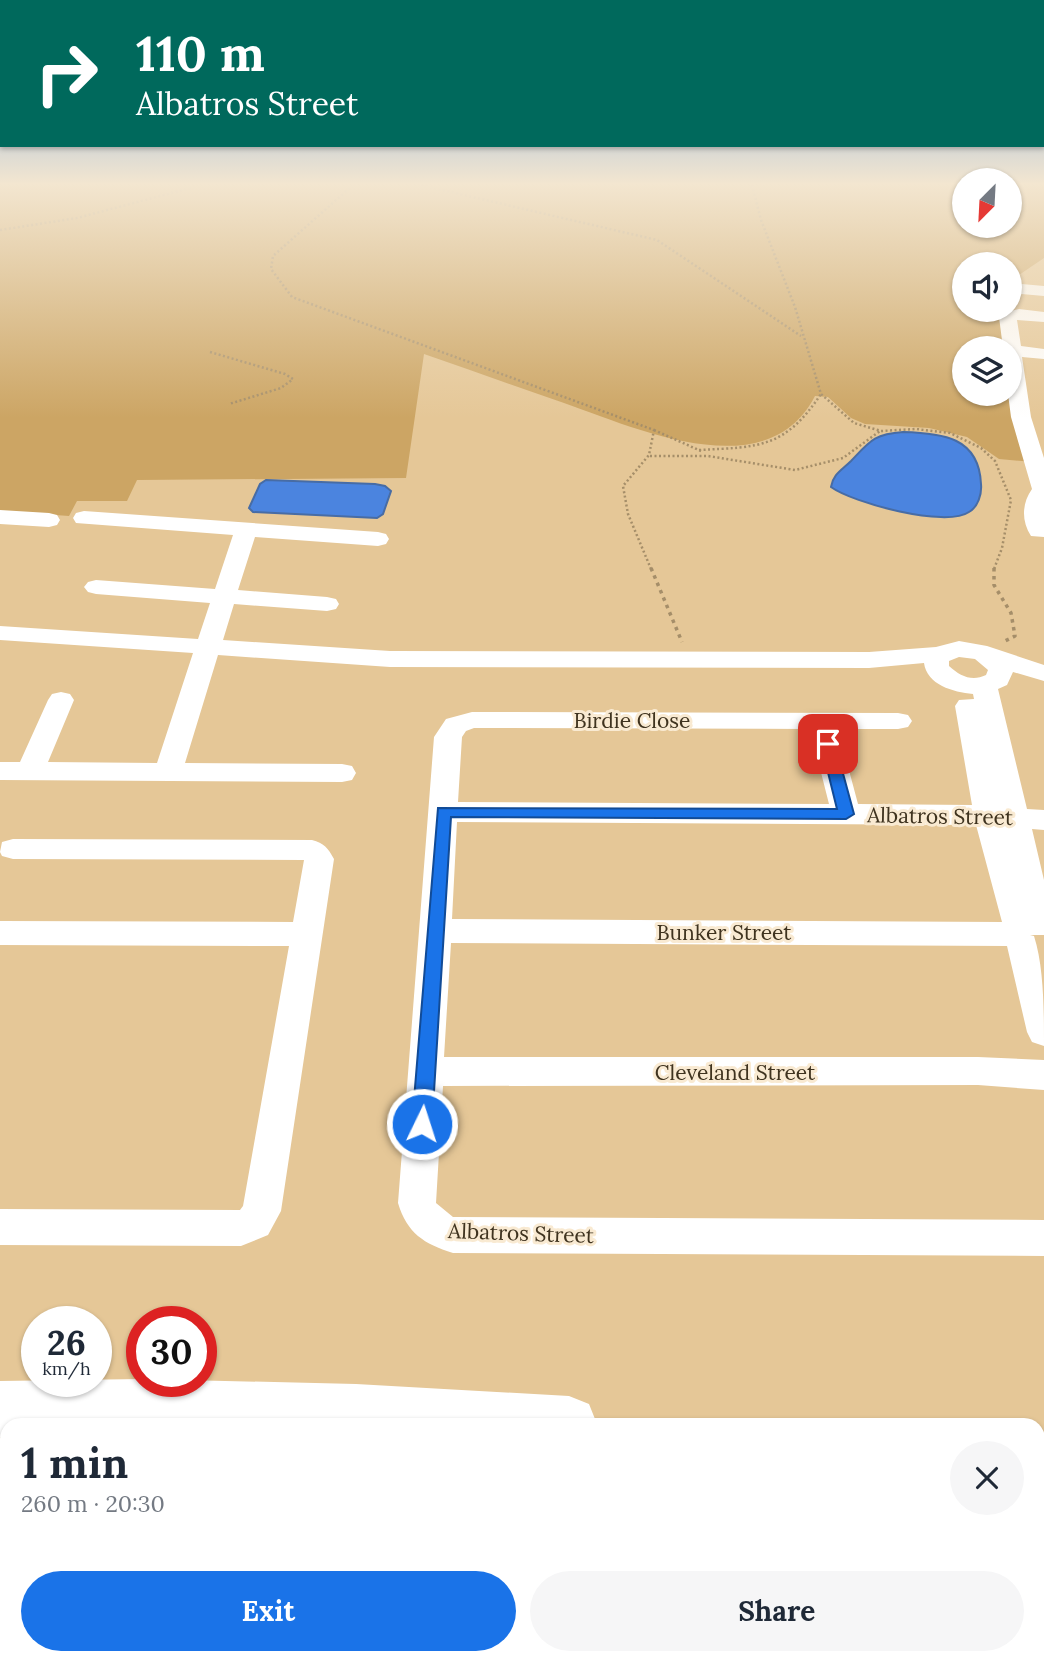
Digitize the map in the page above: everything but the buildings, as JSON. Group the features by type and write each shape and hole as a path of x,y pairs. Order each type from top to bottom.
{"main road":[{"path":"0,1409 153,1406 339,1411 463,1418"}],"street":[{"path":"1022,289 1044,291"},
{"path":"1011,336 1008,317 1018,314 1044,317"},
{"path":"1022,352 1044,354"},
{"path":"1022,379 1036,442 1042,489 1033,511 1039,531"},
{"path":"0,517 49,520"},
{"path":"84,518 377,539"},
{"path":"169,772 246,530"},
{"path":"96,587 327,604"},
{"path":"0,633 390,659 869,660 972,670 1044,673"},
{"path":"972,670 1000,816 1030,934 1044,1032"},
{"path":"30,771 61,699"},
{"name":"Birdie Close","path":"443,812 448,737 456,725 463,721 898,722"},
{"path":"822,721 846,814"},
{"path":"0,771 342,773"},
{"name":"Albatros Street","path":"1044,820 1000,816 443,812 417,1203 420,1214 440,1232 467,1235 1044,1238"},
{"path":"0,1227 241,1228 254,1223 262,1211 319,859 312,850 13,849"},
{"name":"Bunker Street","path":"435,931 1030,934"},
{"path":"0,933 307,934"},
{"name":"Cleveland Street","path":"426,1072 978,1071 1044,1075"}],"path":[{"path":"272,263 271,269 292,297 411,338 485,370 654,430 708,456"},
{"path":"691,263 802,336"},
{"path":"778,263 795,307 821,394 854,423 881,431 916,429 950,433 981,447 995,461 1011,500 1002,548 993,567 994,585 1011,613 1015,636 972,670"},
{"path":"210,352 285,374 293,379 271,392 229,404"},
{"path":"699,450 770,444 794,431 809,415 821,394"},
{"path":"654,430 655,447 623,486 628,514 690,660"},
{"path":"650,456 708,456 795,470 843,458 881,431"}],"shaded area":[{"path":"0,263 952,263 952,322 1014,322 1016,336 952,336 952,406 1022,406 1022,380 1034,462 999,459 967,437 929,428 865,424 851,418 828,397 815,396 793,424 766,440 733,446 698,444 627,426 424,354 406,478 137,480 127,501 77,501 69,516 0,511"},
{"path":"1022,263 1037,263 1022,273"}],"water":[{"path":"903,432 944,436 966,447 979,468 981,484 979,500 972,510 957,516 941,517 900,512 859,500 831,487 836,475 868,444 879,437"},
{"path":"266,480 375,484 385,486 391,491 383,514 377,518 253,512 249,508 260,484"}],"route":[{"path":"422,1124 443,812 846,814 828,744"}]}
